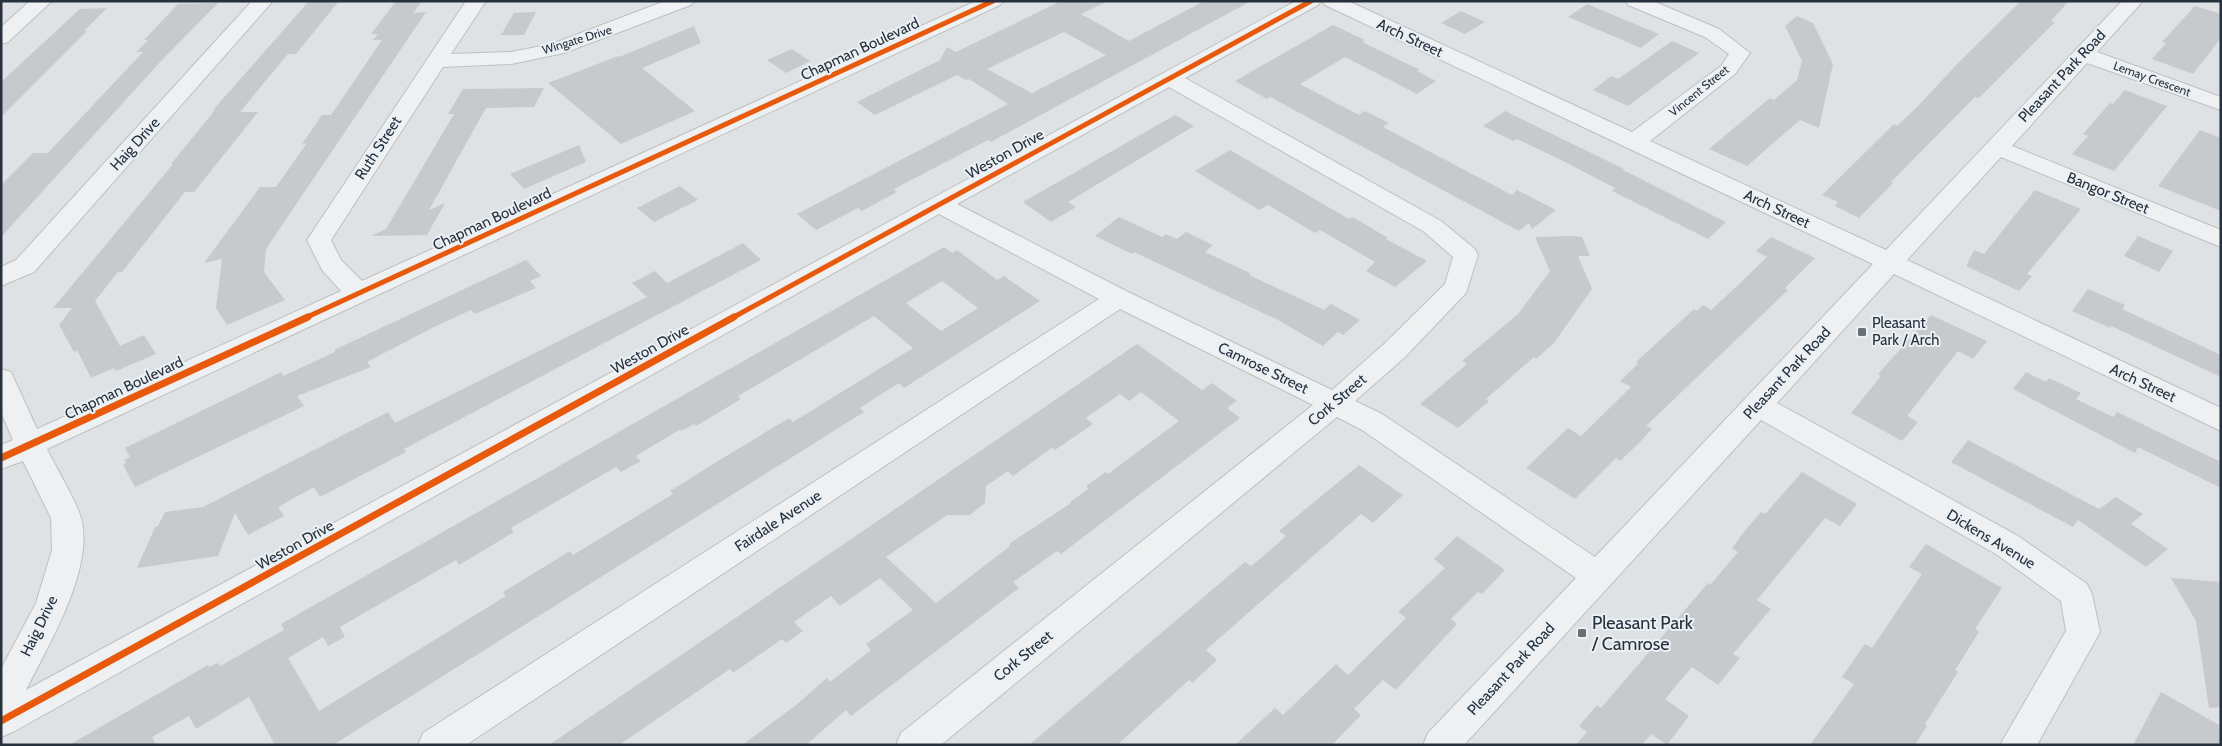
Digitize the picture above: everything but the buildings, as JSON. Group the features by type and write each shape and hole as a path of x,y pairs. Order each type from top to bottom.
{"street":[{"path":"1,38 42,1"},
{"name":"Haig Drive","path":"1,278 25,266 263,1"},
{"name":"Ruth Street","path":"359,294 331,264 319,240 476,1"},
{"name":"Wingate Drive","path":"435,61 511,58 557,49 684,1"},
{"name":"Chapman Boulevard","path":"1,458 993,1"},
{"name":"Weston Drive","path":"1,721 1311,1"},
{"name":"Arch Street","path":"1332,1 1891,262 2221,420"},
{"name":"Vincent Street","path":"1634,142 1728,70 1740,53 1712,32 1635,1"},
{"name":"Pleasant Park Road","path":"1441,745 1597,575 1891,262 1995,147 2133,1"},
{"name":"Lemay Crescent","path":"2083,54 2221,104"},
{"name":"Cork Street","path":"914,745 1335,402 1394,351 1457,287 1466,255 1432,226 1169,78"},
{"name":"Bangor Street","path":"1995,147 2221,239"},
{"name":"Camrose Street","path":"939,204 1119,298 1335,402 1372,422 1597,575"},
{"name":"Fairdale Avenue","path":"436,745 1119,298"},
{"name":"Haig Drive","path":"1,379 30,445 66,518 68,550 52,605 1,703"},
{"name":"Dickens Avenue","path":"1757,405 2008,545 2076,594 2082,632 2018,745"}],"cycle path":[{"path":"1,458 993,1"},
{"path":"1,721 1311,1"}],"place":[{"name":"Pleasant Park / Arch","path":"1862,332"},
{"name":"Pleasant Park / Camrose","path":"1582,633"}]}
